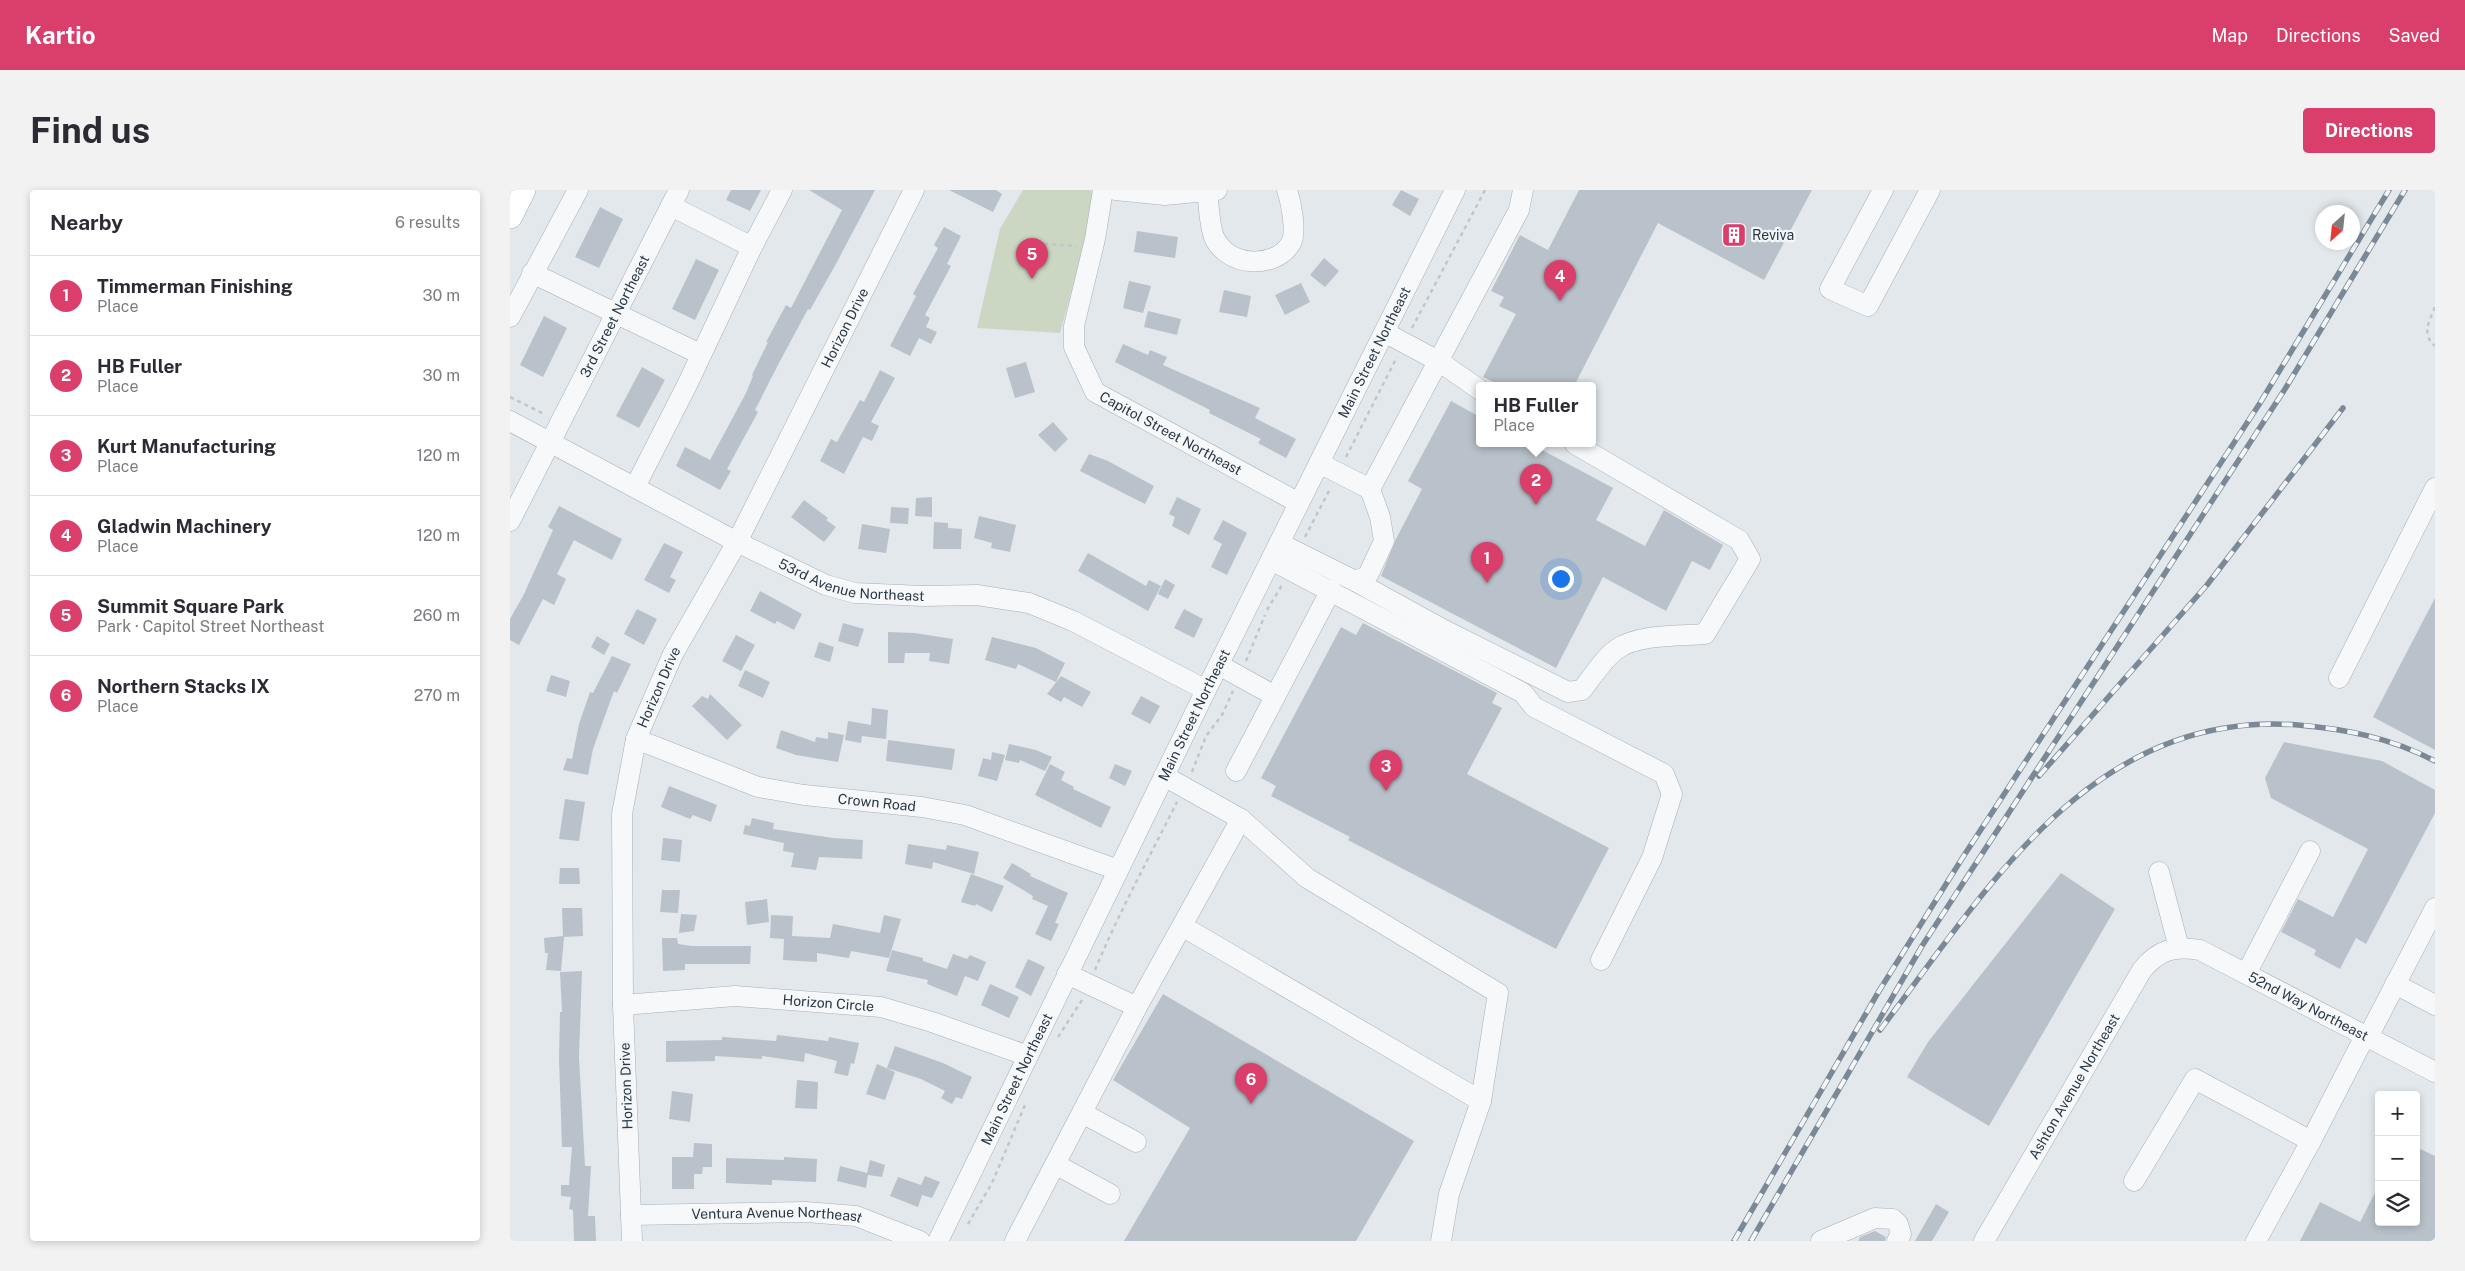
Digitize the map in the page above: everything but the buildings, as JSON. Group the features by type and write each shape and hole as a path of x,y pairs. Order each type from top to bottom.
{"main road":[{"path":"510,216 523,190"}],"street":[{"path":"510,317 578,190"},
{"path":"635,487 687,385 752,247 782,190"},
{"name":"Horizon Drive","path":"632,1241 623,1005 622,814 636,739 673,654 738,542 914,190"},
{"name":"Capitol Street Northeast","path":"1103,190 1093,247 1074,326 1074,347 1095,392 1299,503"},
{"path":"1115,190 1165,195 1212,191 1214,238 1229,255 1252,262 1280,257 1292,242 1292,207 1287,190"},
{"name":"Main Street Northeast","path":"938,1241 1164,776 1455,190"},
{"path":"1370,489 1440,362 1519,210 1523,190"},
{"path":"1883,190 1830,289 1868,306 1930,190"},
{"path":"675,198 752,247"},
{"name":"3rd Street Northeast","path":"510,521 675,198"},
{"path":"532,274 700,354"},
{"path":"1384,332 1440,362 1476,387"},
{"name":"53rd Avenue Northeast","path":"510,421 738,542 826,585 855,593 923,596 977,595 1029,603 1213,678 1236,683 1275,696"},
{"path":"1275,551 1294,560 1355,581 1444,630 1568,692 1582,690 1600,666 1618,648 1638,640 1705,634 1750,559 1739,540 1580,447"},
{"path":"1319,463 1370,489 1384,531 1384,541 1366,578 1355,581"},
{"path":"2339,678 2435,488"},
{"path":"1294,560 1330,590 1523,693 1534,707 1664,774 1672,794 1652,858 1601,960"},
{"path":"1236,771 1330,590"},
{"name":"Crown Road","path":"636,739 758,786 804,795 922,806 965,815 1118,870"},
{"path":"1164,776 1241,819 1307,878 1498,993 1481,1101 1449,1194 1442,1241"},
{"path":"1015,1241 1137,1008 1241,819"},
{"path":"2246,974 2310,851"},
{"path":"2159,872 2179,948"},
{"path":"2256,1241 2435,908"},
{"path":"1182,926 1481,1101"},
{"name":"52nd Way Northeast","path":"2179,948 2200,950 2435,1072"},
{"name":"Ashton Avenue Northeast","path":"1984,1241 2142,970 2157,955 2179,948"},
{"path":"1067,974 1137,1008"},
{"path":"2395,984 2435,1004"},
{"name":"Horizon Circle","path":"623,1005 735,996 881,1007 932,1022 1028,1056"},
{"path":"2134,1181 2195,1079 2311,1141"},
{"path":"1082,1113 1136,1142"},
{"path":"1055,1164 1110,1194"},
{"name":"Ventura Avenue Northeast","path":"631,1215 806,1212 856,1216 920,1241"},
{"path":"1822,1241 1875,1218 1894,1219 1898,1224 1900,1234 1896,1241"}],"path":[{"path":"1055,1043 1079,1008 1131,889 1152,854 1184,788 1206,736 1222,715 1268,609 1404,343 1485,190"},
{"path":"1044,244 1093,247"},
{"path":"2435,307 2426,335 2435,346"},
{"path":"510,397 560,423"},
{"path":"1213,678 1236,683"},
{"path":"966,1226 992,1183 1027,1102"}],"green space":[{"path":"1023,190 1091,190 1096,202 1060,333 977,328 1000,229"}],"railway":[{"path":"1734,1241 1879,991 1963,857 2260,403 2389,190"},
{"path":"1751,1241 1922,946 2285,389 2405,190"},
{"path":"2039,776 2207,585 2343,408"},
{"path":"1880,1030 1962,920 2006,867 2053,818 2104,777 2161,746 2225,728 2298,725 2368,736 2402,746 2435,761"}],"place":[{"name":"Reviva","path":"1734,235"},
{"name":"Summit Square Park","path":"1032,279"},
{"name":"Gladwin Machinery","path":"1560,301"},
{"name":"HB Fuller","path":"1536,505"},
{"name":"Timmerman Finishing","path":"1487,583"},
{"name":"Kurt Manufacturing","path":"1386,791"},
{"name":"Northern Stacks IX","path":"1251,1104"}]}
